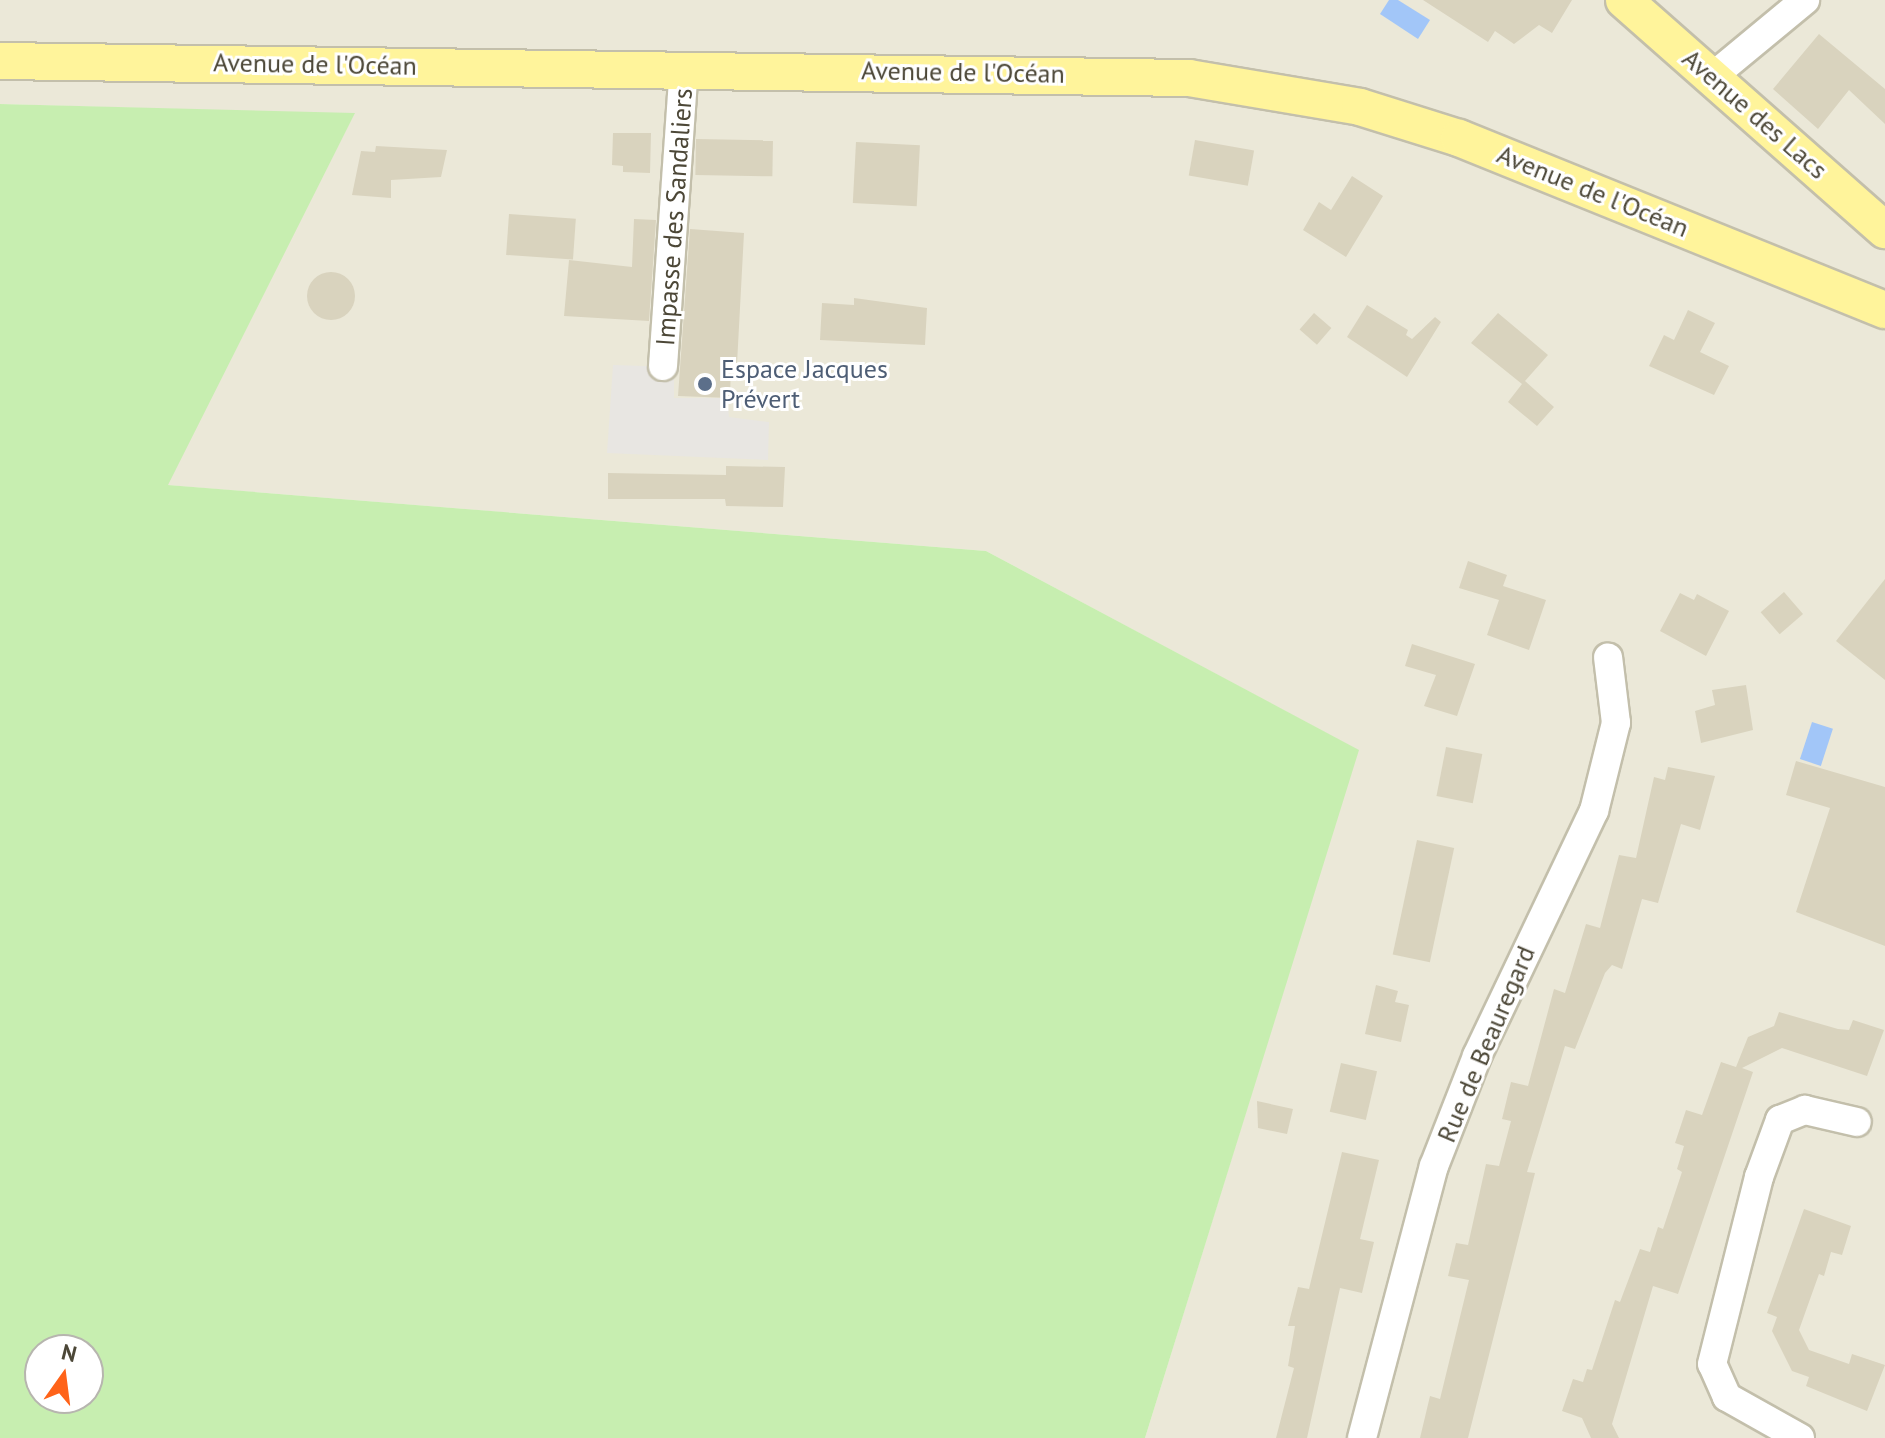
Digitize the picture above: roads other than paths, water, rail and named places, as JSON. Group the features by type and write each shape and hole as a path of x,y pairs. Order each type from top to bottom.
{"main road":[{"name":"Avenue des Lacs","path":"1624,0 1885,230"},
{"name":"Avenue de l'Océan","path":"0,61 1099,73 1281,90 1360,107 1459,138 1885,310"}],"street":[{"path":"1712,77 1805,0"},
{"name":"Impasse des Sandaliers","path":"663,366 684,68"},
{"name":"Rue de Beauregard","path":"1362,1438 1434,1166 1477,1056 1594,811 1616,723 1608,657"},
{"path":"1800,1438 1727,1397 1712,1364 1759,1177 1780,1120 1805,1110 1857,1122"}],"water":[{"path":"1389,0 1398,0 1430,20 1418,39 1380,14"},
{"path":"1812,722 1833,729 1821,766 1800,759"}],"place":[{"name":"Espace Jacques Prévert","path":"705,384"}]}
